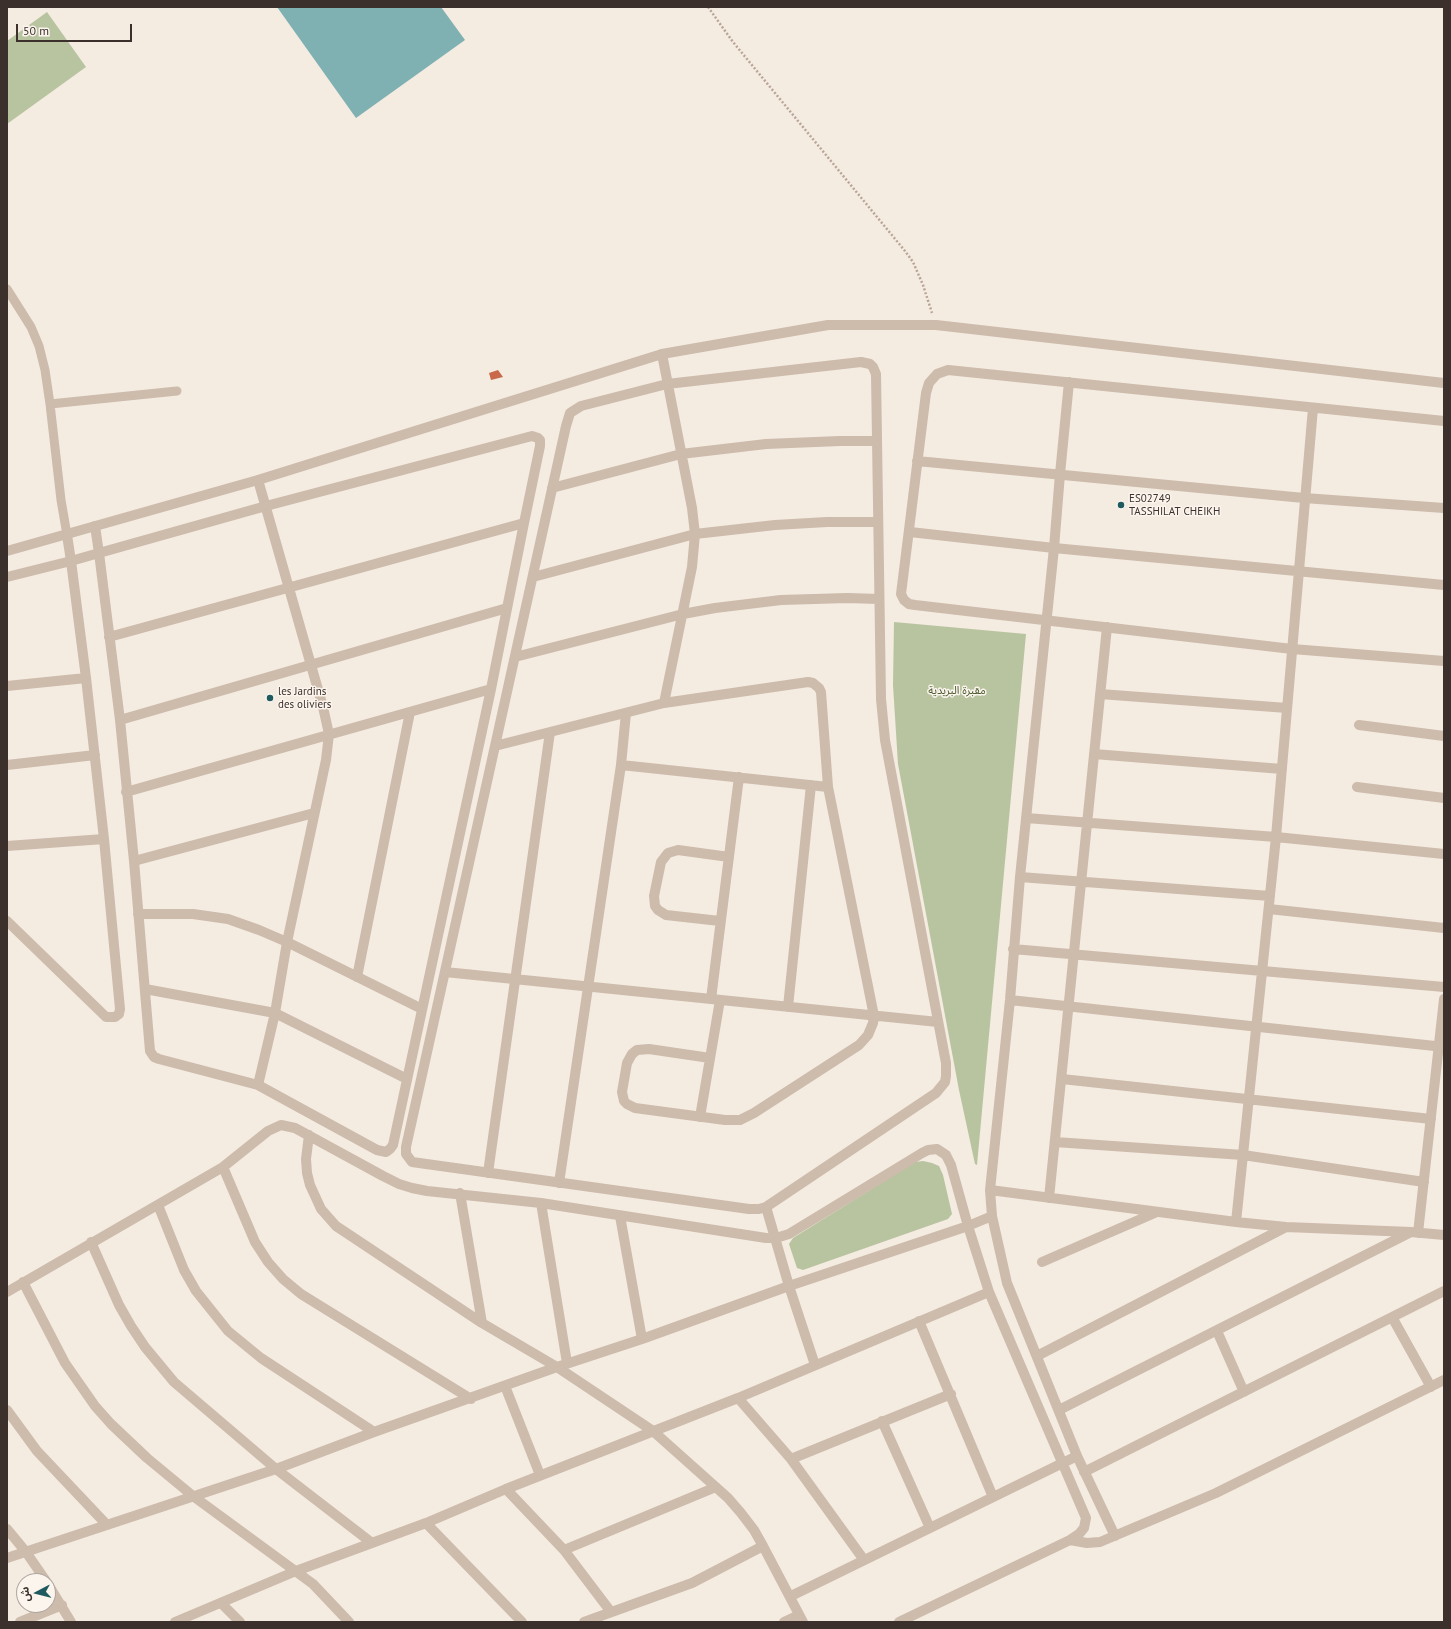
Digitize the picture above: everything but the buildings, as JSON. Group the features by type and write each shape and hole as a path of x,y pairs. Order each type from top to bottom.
{"street":[{"path":"7,551 258,480 662,354 828,326 936,325 1444,383"},
{"path":"662,354 692,508 695,534 695,552 664,703"},
{"path":"866,362 873,367 876,374 879,598 882,699 885,740 947,1070 945,1082 936,1093 766,1207 760,1209 749,1210 416,1163 410,1160 406,1154 406,1147 444,972 567,420 575,409 582,406 667,384 866,362"},
{"path":"1444,421 948,370 937,374 929,382 926,393 910,532 901,594 904,600 909,604 1292,649 1444,661"},
{"path":"1069,382 1054,548 1013,949 1010,1000 990,1190 992,1216 1007,1284 1077,1456 1115,1536"},
{"path":"1236,1222 1276,837 1304,498 1313,408"},
{"path":"7,577 71,562 99,553 266,506 535,436 538,438 541,443 491,689 393,1145 390,1150 382,1152 258,1085 154,1057 150,1050 120,720 99,553 95,526"},
{"path":"552,488 681,454 773,444 840,441 877,442"},
{"path":"917,461 1304,498 1444,508"},
{"path":"258,480 323,707 329,734 326,760 287,942 275,1013 258,1085"},
{"path":"532,577 695,534 775,525 827,522 878,522"},
{"path":"109,637 524,523"},
{"path":"910,532 1054,548 1444,585"},
{"path":"7,921 106,1017 115,1017 120,1010 104,838 86,678 67,535"},
{"path":"514,657 683,614 748,603 814,598 879,598"},
{"path":"120,720 507,608"},
{"path":"1049,1198 1107,627"},
{"path":"7,686 86,678"},
{"path":"495,746 664,703 808,682 813,683 819,688 821,692 828,786 874,1016 873,1023 868,1035 859,1045 748,1118 733,1121 700,1117 631,1107 624,1101 623,1088 629,1059 637,1050 649,1049 710,1058"},
{"path":"126,792 491,689"},
{"path":"1100,694 1287,708"},
{"path":"357,977 410,712"},
{"path":"559,1183 621,765 626,713"},
{"path":"1358,725 1444,736"},
{"path":"488,1173 550,732"},
{"path":"1094,754 1282,768"},
{"path":"7,765 95,755"},
{"path":"621,765 828,786"},
{"path":"700,1117 710,1058 720,921 739,777"},
{"path":"788,1007 811,785"},
{"path":"1357,787 1444,798"},
{"path":"134,861 314,812"},
{"path":"1026,818 1276,837 1444,854"},
{"path":"7,846 104,838"},
{"path":"720,921 666,915 655,906 654,896 661,862 668,853 678,850 729,857"},
{"path":"1020,877 1270,896"},
{"path":"1269,910 1444,928"},
{"path":"138,914 193,914 228,919 287,942 422,1009"},
{"path":"1013,949 1444,987"},
{"path":"444,972 938,1022"},
{"path":"145,989 275,1013 407,1079"},
{"path":"1414,1232 1424,1182 1441,1047 1444,999"},
{"path":"1010,1000 1441,1047"},
{"path":"1062,1079 1431,1119"},
{"path":"7,1292 91,1242 223,1167 268,1131 281,1125 290,1126 309,1135 399,1184 427,1191 541,1203 766,1238 776,1238 789,1234 922,1154 932,1149 942,1151 949,1159 989,1292 1086,1518 1084,1528 1079,1534 1070,1540 898,1622"},
{"path":"309,1135 306,1159 308,1179 315,1199 336,1226 482,1323 557,1367 654,1431 716,1487 741,1513 754,1530 791,1596 801,1618 784,1622"},
{"path":"1055,1142 1243,1156 1424,1182"},
{"path":"223,1167 255,1242 268,1262 283,1279 301,1294 471,1398"},
{"path":"990,1190 1236,1222 1286,1227 1414,1232 1444,1235"},
{"path":"460,1194 482,1323"},
{"path":"541,1203 568,1363"},
{"path":"158,1205 184,1270 196,1291 228,1331 261,1358 374,1432"},
{"path":"766,1207 789,1286 815,1365"},
{"path":"1042,1262 1157,1212"},
{"path":"620,1216 642,1339"},
{"path":"7,1558 276,1470 374,1432 568,1363 642,1339 789,1286 968,1226 992,1216"},
{"path":"1037,1356 1286,1227"},
{"path":"1059,1410 1414,1232"},
{"path":"91,1242 119,1305 128,1321 159,1365 174,1382 276,1470 372,1543"},
{"path":"23,1282 65,1363 95,1406 128,1440 193,1496 313,1584 349,1622"},
{"path":"1084,1472 1444,1291"},
{"path":"175,1622 296,1571 426,1523 506,1489 738,1398 989,1292"},
{"path":"1392,1317 1431,1387"},
{"path":"919,1321 951,1394 993,1497"},
{"path":"1216,1331 1244,1392"},
{"path":"1070,1540 1086,1543 1100,1542 1216,1493 1444,1380"},
{"path":"506,1386 540,1476"},
{"path":"791,1459 951,1394"},
{"path":"738,1398 791,1459 864,1560"},
{"path":"7,1410 42,1457 107,1525"},
{"path":"882,1421 930,1528"},
{"path":"791,1596 1077,1456"},
{"path":"564,1550 716,1487"},
{"path":"506,1489 564,1550 611,1612"},
{"path":"426,1523 522,1622"},
{"path":"7,1529 40,1573"},
{"path":"584,1622 692,1582 763,1546"},
{"path":"56,1596 71,1622"},
{"path":"222,1602 240,1622"},
{"path":"20,1622 62,1605"}],"lane":[{"path":"7,289 31,327 39,346 45,370 67,535"},
{"path":"50,404 177,391"}],"path":[{"path":"708,7 733,42 913,262 923,284 936,325"}],"green space":[{"path":"47,12 86,67 7,124 7,41"},
{"name":"مقبرة البريدية","path":"894,622 1026,634 977,1165 975,1164 959,1090 898,764 893,685"},
{"path":"923,1161 939,1166 943,1175 952,1214 948,1219 803,1270 797,1268 789,1244 793,1238 915,1162"}],"water":[{"path":"277,7 441,7 465,40 356,118"}],"place":[{"name":"ES02749 TASSHILAT CHEIKH","path":"1121,505"},
{"name":"les Jardins des oliviers","path":"270,698"}]}
